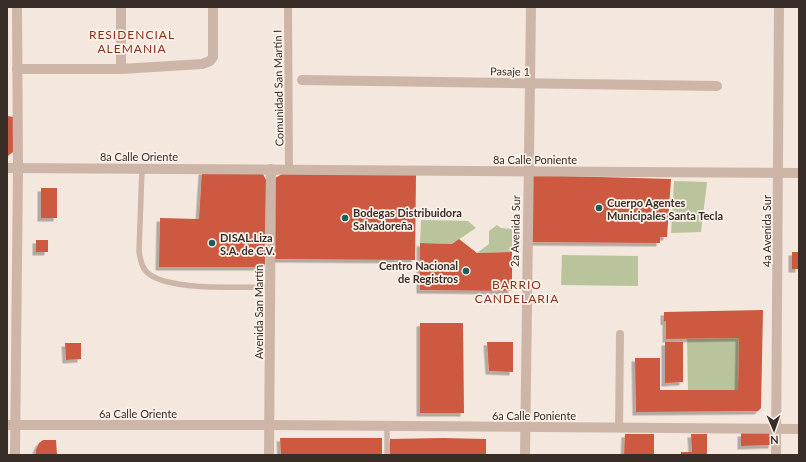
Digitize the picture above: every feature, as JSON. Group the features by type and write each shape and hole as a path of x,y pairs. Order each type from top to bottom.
{"street":[{"path":"15,455 11,425 18,168 16,7"},
{"path":"121,7 121,69"},
{"path":"17,69 121,69 202,64 210,61 213,57 213,7"},
{"name":"Comunidad San Martín I","path":"288,7 290,170"},
{"name":"2a Avenida Sur","path":"525,455 531,7"},
{"name":"4a Avenida Sur","path":"776,455 779,7"},
{"name":"Pasaje 1","path":"302,80 717,86"},
{"name":"8a Calle Oriente","path":"7,168 271,169"},
{"name":"8a Calle Poniente","path":"271,169 799,174"},
{"name":"Avenida San Martín","path":"269,455 271,169"},
{"path":"620,334 620,428"},
{"name":"6a Calle Oriente","path":"11,425 269,425"},
{"name":"6a Calle Poniente","path":"269,425 799,429"}],"lane":[{"path":"142,168 140,252 142,265 149,274 165,281 186,286 270,287"},
{"path":"386,426 387,455"}],"green space":[{"path":"674,181 707,182 701,232 671,233"},
{"path":"421,220 468,221 476,228 452,244 420,243"},
{"path":"497,225 501,228 512,229 512,252 477,253 489,244 489,231"},
{"path":"562,255 638,256 638,286 561,285"},
{"path":"739,338 738,390 688,390 687,339"}],"building":[{"path":"7,116 14,117 13,152 9,155 7,155"},
{"name":"DISAL.Liza S.A. de C.V.","path":"202,171 262,172 266,180 265,267 159,267 160,218 199,219"},
{"name":"Bodegas Distribuidora Salvadoreña","path":"284,173 416,175 415,260 274,259 275,178"},
{"name":"Cuerpo Agentes Municipales Santa Tecla","path":"529,175 671,179 667,237 660,237 660,243 528,242"},
{"path":"41,188 57,188 57,218 41,218"},
{"name":"Centro Nacional de Registros","path":"459,239 477,253 512,252 512,291 420,290 420,243 452,244"},
{"path":"36,240 48,240 48,252 36,252"},
{"path":"792,252 799,252 799,269 792,269"},
{"path":"763,310 761,408 758,411 636,412 635,358 660,358 660,390 738,390 739,338 666,339 666,321 664,322 664,312"},
{"path":"420,323 463,323 464,413 420,413"},
{"path":"487,342 513,342 513,372 489,371"},
{"path":"665,342 683,342 683,382 665,383"},
{"path":"65,343 81,343 81,359 66,360"},
{"path":"741,433 772,433 772,445 741,446"},
{"path":"625,434 654,434 654,455 624,455"},
{"path":"691,434 707,434 707,455 681,455 681,452 692,452"},
{"path":"280,438 382,438 382,455 281,455"},
{"path":"390,439 486,439 486,455 390,455"},
{"path":"43,440 56,440 57,455 36,455 36,450 39,443"}],"place":[{"name":"Cuerpo Agentes Municipales Santa Tecla","path":"599,208"},
{"name":"Bodegas Distribuidora Salvadoreña","path":"345,218"},
{"name":"DISAL.Liza S.A. de C.V.","path":"212,243"},
{"name":"Centro Nacional de Registros","path":"466,271"}],"district":[{"name":"RESIDENCIAL ALEMANIA","path":"132,41"},
{"name":"BARRIO CANDELARIA","path":"517,291"}]}
